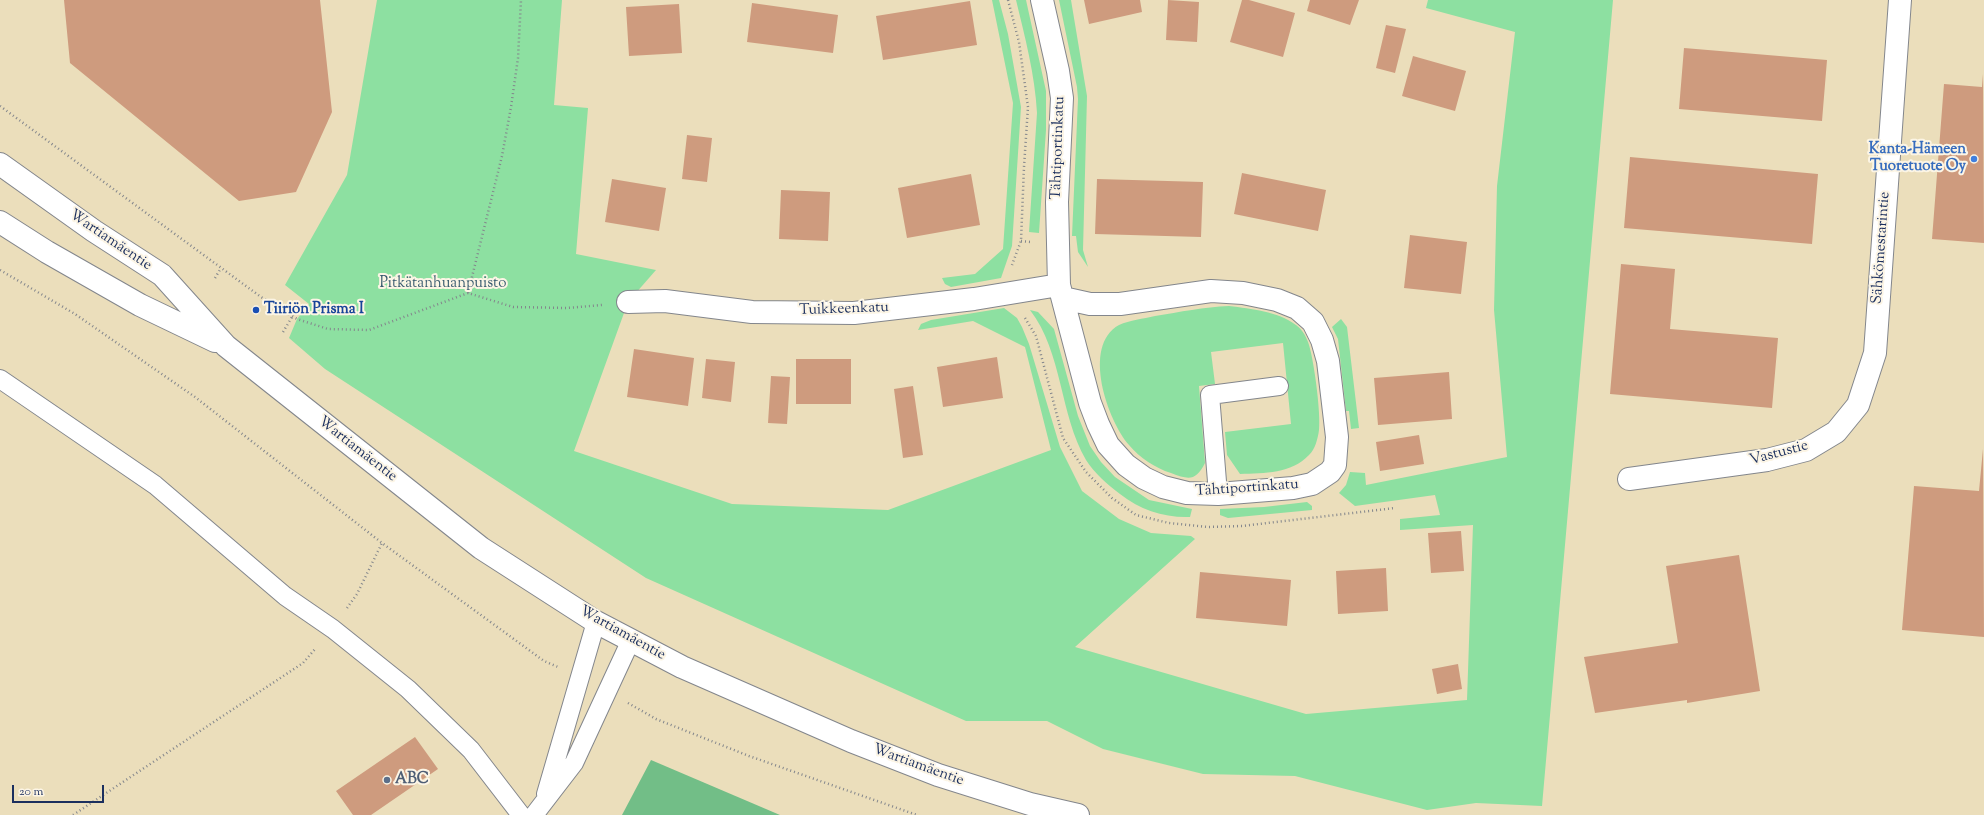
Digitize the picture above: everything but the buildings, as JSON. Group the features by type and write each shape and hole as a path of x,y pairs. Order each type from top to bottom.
{"street":[{"name":"Tähtiportinkatu","path":"1042,0 1058,71 1062,98 1058,202 1061,291 1090,403 1108,445 1117,456 1144,478 1163,487 1187,493 1218,494 1293,488 1312,484 1330,472 1336,464 1337,438 1328,360 1322,340 1313,322 1297,308 1277,300 1243,293 1211,291 1120,304 1090,304 1061,291"},
{"name":"Sähkömestarintie","path":"1875,353 1900,0"},
{"name":"Wartiamäentie","path":"0,164 94,231 162,275 226,346 482,548 596,622 682,666 851,741 938,775 1030,804 1078,815"},
{"name":"Wartiamäentie","path":"0,222 47,252 140,305 226,346"},
{"name":"Tuikkeenkatu","path":"628,302 665,301 752,312 854,313 974,299 1014,292 1061,291"},
{"name":"Vastustie","path":"1629,480 1767,460 1806,450 1836,432 1858,405 1875,353"}],"lane":[{"path":"0,379 155,485 285,596 333,629 408,689 471,750 521,815"},
{"path":"1218,494 1210,395 1279,386"},
{"path":"539,810 596,622"},
{"path":"539,810 574,763 606,691 631,640"}],"path":[{"path":"468,293 502,156 511,108 518,58 521,0"},
{"path":"1008,0 1019,42 1028,107 1021,241 1012,263 1014,292 1021,312 1036,336 1063,438 1086,472 1112,498 1136,515 1170,523 1208,527 1242,526 1395,508"},
{"path":"0,106 261,297 292,317 328,330 369,330 468,293 513,307 567,308 628,302"},
{"path":"216,278 221,268"},
{"path":"0,270 75,314 196,397 382,543 544,661 579,678"},
{"path":"283,332 292,317"},
{"path":"73,815 303,663"},
{"path":"606,691 656,719 742,753 917,815"}],"green space":[{"name":"Pitkätanhuanpuisto","path":"377,0 562,0 554,105 588,108 576,254 656,270 628,302 574,451 732,504 888,510 1051,450 1025,347 973,321 918,330 921,324 931,320 1004,308 1017,318 1022,327 1029,344 1060,447 1082,491 1119,519 1151,533 1191,536 1195,539 1075,647 1306,714 1467,700 1473,525 1400,530 1400,519 1440,515 1435,495 1355,506 1339,493 1346,485 1350,472 1365,473 1366,485 1507,457 1494,310 1497,186 1515,32 1426,8 1428,0 1613,0 1542,806 1476,803 1427,810 1295,776 1203,774 1103,749 1047,721 966,721 646,578 325,369 289,338 297,319 309,304 285,285 347,175"},
{"path":"992,0 999,0 1008,34 1021,107 1012,246 1001,278 951,287 945,284 942,278 975,274 1003,249 1013,103"},
{"path":"1016,0 1026,0 1046,91 1046,130 1039,233 1029,232 1037,113 1036,99 1029,56"},
{"path":"1059,0 1071,0 1087,96 1083,250 1088,267 1078,252 1076,236 1072,236 1078,99 1077,87"},
{"path":"1229,306 1264,311 1289,320 1301,329 1308,342 1317,387 1319,430 1317,440 1311,453 1294,466 1268,473 1240,474 1227,455 1225,432 1291,424 1283,343 1211,352 1215,384 1199,386 1205,463 1202,469 1195,476 1187,478 1183,477 1165,471 1148,462 1133,450 1121,434 1113,419 1102,384 1100,366 1102,349 1108,335 1123,323 1183,311"},
{"path":"1030,310 1038,312 1054,329 1078,416 1090,446 1101,462 1115,477 1149,500 1192,509 1190,517 1171,516 1144,509 1128,500 1111,487 1089,465 1077,442 1070,423 1049,345 1041,327"},
{"path":"1341,319 1347,327 1359,428 1351,429 1349,411 1346,411 1338,339 1332,327"},
{"path":"1307,502 1312,506 1312,510 1228,518 1220,515 1220,509 1264,507"},
{"path":"651,760 780,815 622,815"}],"place":[{"name":"Kanta-Hämeen Tuoretuote Oy","path":"1974,159"},
{"name":"Tiiriön Prisma I","path":"256,310"},
{"name":"ABC","path":"387,780"}]}
